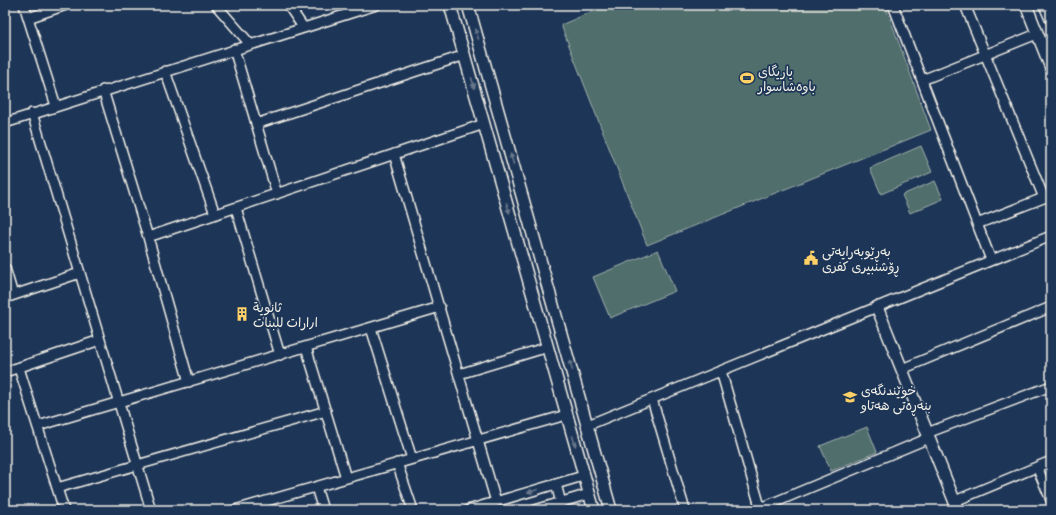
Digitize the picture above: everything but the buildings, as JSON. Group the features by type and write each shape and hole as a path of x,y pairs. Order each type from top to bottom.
{"street":[{"path":"24,5 56,106"},
{"path":"28,18 66,5"},
{"path":"216,5 250,44"},
{"path":"288,5 303,27"},
{"path":"5,123 103,90 376,5"},
{"path":"450,5 548,346 583,476 594,510"},
{"path":"468,5 612,510"},
{"path":"893,5 991,260"},
{"path":"965,5 985,55 1047,196 977,224"},
{"path":"1026,5 1051,68"},
{"path":"1045,5 1051,20"},
{"path":"922,80 1037,34"},
{"path":"234,49 276,194"},
{"path":"256,124 465,55"},
{"path":"165,71 215,214"},
{"path":"103,90 148,237 189,382"},
{"path":"32,113 151,510"},
{"path":"148,237 484,124"},
{"path":"394,154 496,502"},
{"path":"236,208 280,355"},
{"path":"588,425 1051,236"},
{"path":"5,268 9,297 80,272"},
{"path":"876,307 956,506 1051,461"},
{"path":"902,369 1051,307"},
{"path":"38,426 440,308"},
{"path":"371,328 412,459"},
{"path":"5,372 100,340"},
{"path":"459,374 548,346"},
{"path":"306,347 346,478"},
{"path":"19,368 64,510"},
{"path":"720,371 761,509 928,436 1051,386"},
{"path":"559,388 576,384"},
{"path":"652,399 685,510"},
{"path":"57,488 326,411"},
{"path":"237,510 566,415"},
{"path":"397,463 413,510"},
{"path":"1037,467 1051,500"},
{"path":"468,510 583,476"},
{"path":"556,484 561,503"},
{"path":"316,487 323,510"},
{"path":"536,510 589,494"}],"green space":[{"name":"یاریگای باوەشاسوار","path":"607,5 885,5 931,130 647,245 561,25"},
{"path":"921,146 932,172 881,194 870,168"},
{"path":"935,181 943,199 910,213 902,195"},
{"path":"658,250 675,291 610,318 593,277"},
{"path":"867,427 877,452 831,471 820,446"}],"place":[{"name":"یاریگای باوەشاسوار","path":"747,78"},
{"name":"بەڕێوبەرایەتی ڕۆشنبیری کفری","path":"811,258"},
{"name":"ثانوية ارارات للبنات","path":"242,314"},
{"name":"خوێندنگەی بنەڕەتی هەتاو","path":"850,397"}]}
